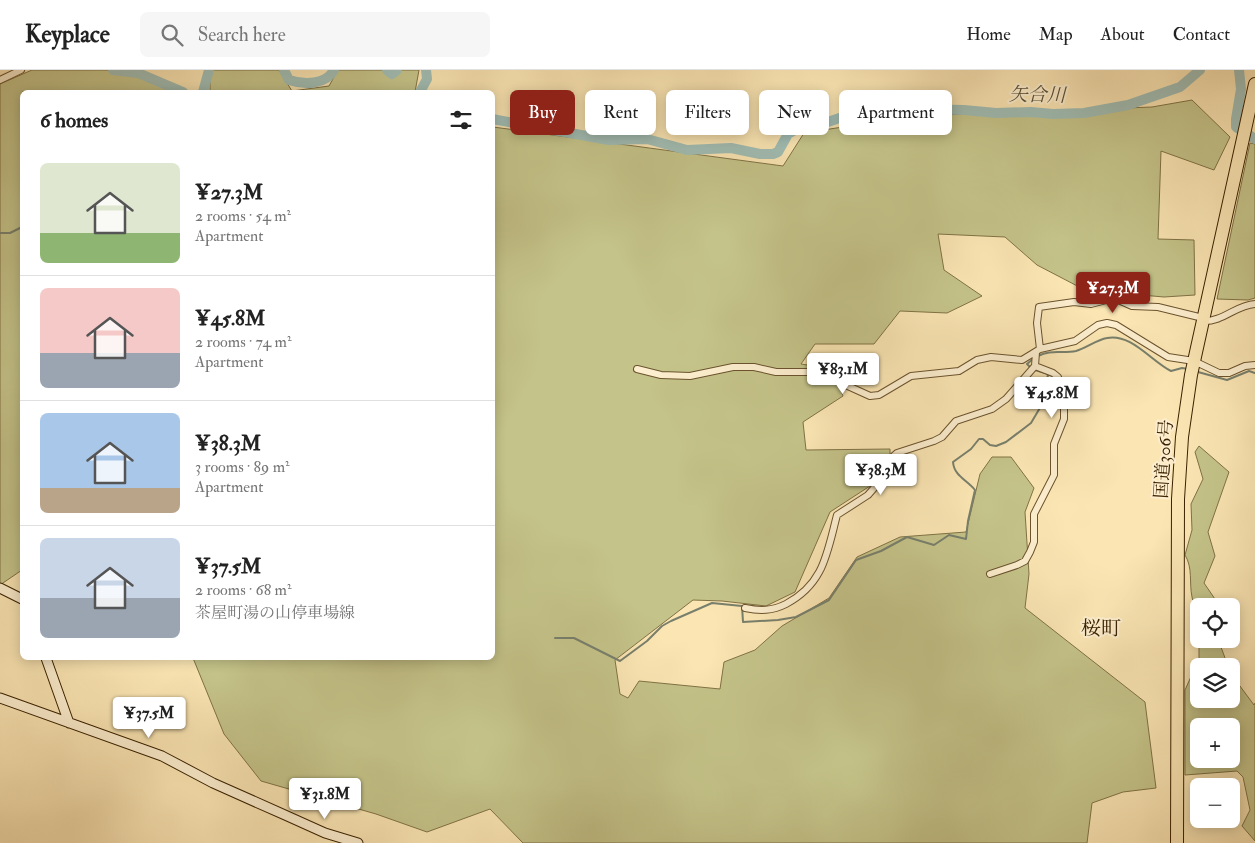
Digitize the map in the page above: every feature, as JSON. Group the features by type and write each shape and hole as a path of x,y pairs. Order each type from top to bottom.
{"highway":[{"name":"国道306号","path":"1177,843 1178,481 1182,437 1192,367 1255,84"}],"main road":[{"path":"0,588 20,598"},
{"path":"47,660 69,723"},
{"path":"0,698 162,756 325,833 358,843"}],"street":[{"path":"0,80 22,70"},
{"path":"745,608 761,612 782,606 806,591 827,555 837,515 868,495 875,487 888,461 897,453 942,437 956,421 992,408 1006,400 1035,360 1039,307 1074,302 1092,304 1114,298 1132,306 1166,308 1203,320 1214,321 1244,306 1255,304"},
{"path":"637,369 661,375 690,376 733,367 754,367 776,372 817,372 870,396 879,395 911,376 960,371 977,360 991,357 1035,360 1075,341 1098,325 1107,323 1116,325 1168,357 1192,367 1224,374 1245,366 1255,365"},
{"path":"990,574 1017,566 1025,561 1034,542 1034,514 1054,475 1054,444 1064,419 1064,400 1060,394 1058,377 1035,360"}],"shaded area":[{"path":"32,70 126,70 181,90 20,90 20,571 0,585 0,84"},
{"path":"210,70 279,70 291,90 210,90"},
{"path":"338,70 419,70 415,90 299,90 329,86"},
{"path":"1192,100 1230,137 1214,170 1161,151 1158,239 1194,240 1195,295 1164,297 1085,290 1037,265 1005,237 938,234 944,270 982,296 947,313 900,311 874,344 815,344 801,364 833,369 843,396 803,422 806,450 890,449 890,473 830,512 795,592 766,606 693,600 615,660 620,694 628,698 639,681 720,689 724,662 755,650 782,626 829,598 857,557 900,537 966,532 980,474 992,457 1011,457 1034,488 1025,512 1029,574 1025,608 1145,702 1156,788 1123,792 1092,803 1087,843 523,843 490,809 427,832 376,814 261,781 224,734 194,660 495,660 495,127 510,129 510,135 552,135 783,166 803,135 829,135 829,129 839,128 839,135 952,135 952,115 1152,107"},
{"path":"1250,143 1255,144 1255,298 1248,300 1217,299"},
{"path":"1199,446 1229,472 1208,532 1215,556 1204,583 1214,598 1192,598 1189,565 1185,555 1192,530 1191,504 1203,479 1195,452"},
{"path":"1199,648 1221,648 1225,658 1199,658"},
{"path":"1190,679 1190,708 1240,708 1240,686 1254,705 1255,703 1255,841 1242,826 1250,810 1243,777 1237,771 1185,775 1185,690"}],"waterway":[{"name":"矢合川","path":"113,70 138,73 178,90"},
{"name":"矢合川","path":"204,90 209,70"},
{"name":"矢合川","path":"284,70 289,80 301,83 326,79 334,70"},
{"name":"矢合川","path":"387,70 392,74 397,70"},
{"name":"矢合川","path":"421,90 427,79 426,70"},
{"name":"矢合川","path":"495,120 609,140 647,139 687,150 731,148 760,154 773,154 778,152 788,134 797,129 819,125 869,108 964,110 996,113 1084,113 1128,105 1180,87 1200,70"},
{"name":"矢合川","path":"1239,70 1241,89 1236,127 1255,139"},
{"path":"0,233 10,233 20,228"},
{"path":"1038,356 1052,352 1076,351 1103,339 1116,338 1133,344 1171,371 1182,368 1188,369"},
{"path":"1031,368 1027,364 1034,358"},
{"path":"555,638 574,638 620,661 647,641 662,626 712,603 742,606 743,622 796,617 829,600 856,560 881,551 907,537 934,545 949,535 966,539 975,490 958,474 953,462 971,449 979,439 983,439 990,445 996,446 1006,442 1031,423 1044,401 1048,374 1035,370"},
{"path":"1198,372 1227,380 1249,371 1255,373"}],"district":[{"name":"桜町","path":"1101,628"}]}
